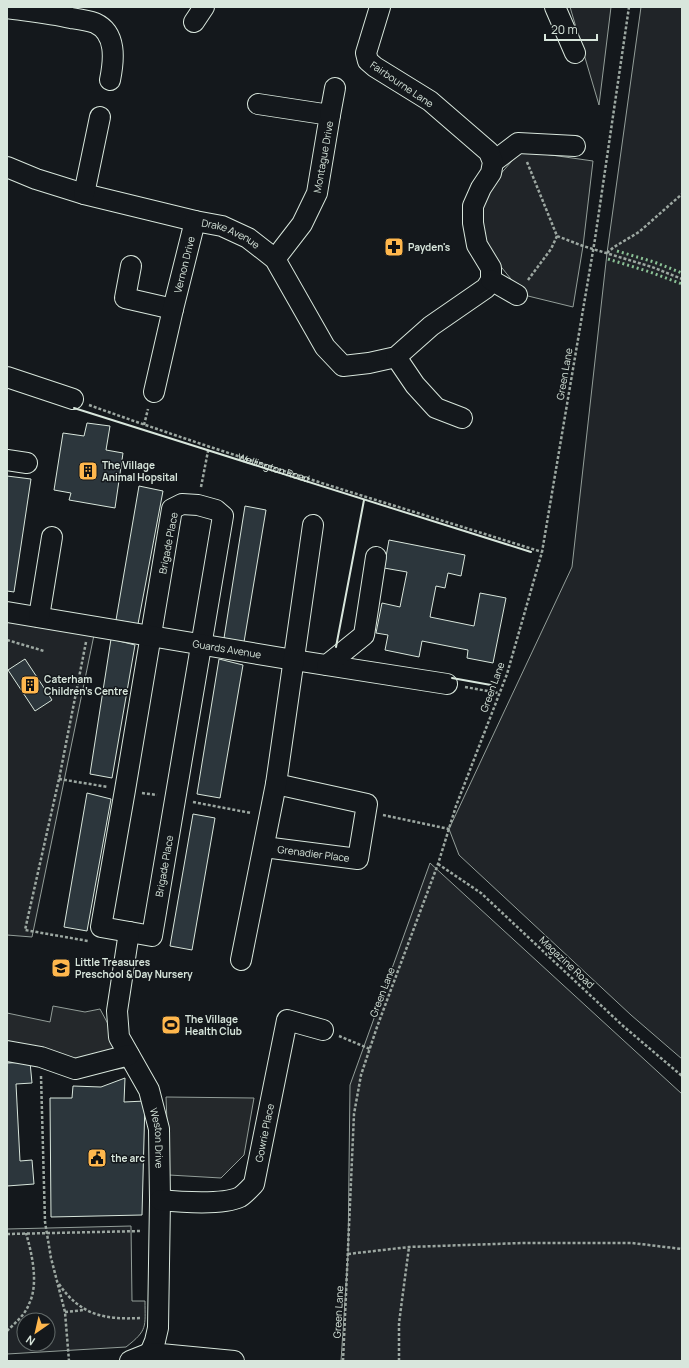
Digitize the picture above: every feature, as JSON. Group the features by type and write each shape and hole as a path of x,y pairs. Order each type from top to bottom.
{"street":[{"name":"Fairbourne Lane","path":"380,7 366,53 368,61 374,67 430,101 489,152 493,162"},
{"path":"555,7 575,53"},
{"path":"7,8 62,11 101,27 109,36 113,46 114,54 110,80"},
{"name":"Montague Drive","path":"275,259 302,224 318,193 335,88"},
{"name":"Montague Drive","path":"258,104 330,115"},
{"path":"84,194 100,117"},
{"path":"462,418 436,408 415,384 396,357 432,326 486,288 491,280 492,268 477,245 473,223 473,206 481,188 491,173 493,162 518,143 575,146"},
{"name":"Drake Avenue","path":"7,168 84,194 194,221 222,226 248,238 275,259 325,347 343,366 369,363 396,357"},
{"name":"Vernon Drive","path":"154,392 172,308 194,221"},
{"path":"131,266 125,298 172,308"},
{"path":"491,280 515,294"},
{"path":"7,376 73,399"},
{"path":"7,460 27,463"},
{"name":"Brigade Place","path":"182,504 198,505 216,510 223,516 152,936 101,927 152,637 172,509 182,504"},
{"name":"Grenadier Place","path":"241,960 276,784 313,525"},
{"path":"39,617 52,537"},
{"path":"327,665 364,635 376,557"},
{"name":"Guards Avenue","path":"7,612 152,637 446,684"},
{"path":"276,784 367,804 366,812"},
{"name":"Grenadier Place","path":"264,847 358,859 366,812"},
{"name":"Weston Drive","path":"129,932 117,1011 119,1037 149,1090 163,1130 160,1200 158,1328 150,1353"},
{"name":"Gowrie Place","path":"160,1200 176,1202 225,1202 241,1196 254,1184 287,1020 323,1030"},
{"path":"7,1051 41,1057 75,1069 129,1055"},
{"path":"130,1361 150,1353 234,1361"}],"path":[{"name":"Green Lane","path":"343,1361 354,1114 361,1075 438,864 456,806 507,674 542,552 594,249 629,7"},
{"path":"518,143 557,236 583,246 652,267 682,279"},
{"path":"607,253 639,232 682,194"},
{"path":"515,294 531,277 557,236"},
{"name":"Wellington Road","path":"73,399 144,425 542,552"},
{"path":"198,505 209,446"},
{"path":"89,626 26,930 96,942"},
{"path":"7,640 44,651"},
{"path":"446,684 500,693"},
{"path":"366,812 449,829"},
{"name":"Magazine Road","path":"438,864 481,893 622,1025 682,1076"},
{"path":"323,1030 370,1049"},
{"path":"41,1057 44,1222 51,1258 65,1312 69,1361"},
{"path":"7,1234 160,1231"},
{"path":"7,1331 19,1319 30,1304 33,1291 34,1264 26,1234"},
{"path":"348,1254 409,1247 523,1243 632,1243 682,1249"},
{"path":"400,1361 399,1323 409,1247"},
{"path":"58,1283 72,1301 86,1310 108,1317 158,1317"},
{"path":"65,1312 86,1310"}],"shaded area":[{"path":"570,7 611,7 599,105"},
{"path":"641,7 682,7 682,1059 631,1015 459,855 449,829 572,567 607,253"},
{"path":"530,152 593,161 583,246 573,307 528,296 515,284 498,263 484,241 482,205 497,178 518,154"},
{"path":"7,620 94,635 32,937 7,935"},
{"path":"430,863 682,1094 682,1361 341,1361 348,1254 350,1085"},
{"path":"53,1006 85,1012 100,1009 131,1067 72,1076 7,1056 7,1013 50,1022"},
{"path":"166,1097 254,1098 244,1155 221,1178 169,1175"},
{"path":"131,1226 132,1301 145,1301 145,1322 142,1332 126,1347 56,1351 56,1312 16,1312 16,1352 41,1352 7,1354 7,1229"}],"building":[{"name":"The Village Animal Hopsital","path":"87,423 110,426 106,450 123,453 115,508 69,500 71,493 54,490 63,433 84,436"},
{"path":"7,476 31,479 14,592 7,591"},
{"path":"139,486 163,491 138,624 116,620"},
{"path":"245,506 266,510 244,642 224,638"},
{"path":"389,540 465,555 461,576 448,573 445,588 436,586 430,617 474,626 480,593 506,598 493,663 467,658 468,650 422,641 419,657 385,650 388,635 376,633 382,603 400,607 407,572 384,568"},
{"path":"111,639 135,645 112,778 90,774"},
{"name":"Caterham Children's Centre","path":"25,659 52,700 35,711 8,670"},
{"path":"219,659 243,665 220,798 197,794"},
{"path":"87,793 111,799 87,931 64,927"},
{"path":"193,814 215,818 192,950 170,946"},
{"path":"30,1062 32,1083 16,1084 20,1161 32,1160 34,1184 7,1186 7,1063"},
{"name":"the arc","path":"125,1078 124,1102 145,1101 142,1215 51,1217 50,1098 72,1098 73,1086 101,1087"}],"hedge":[{"path":"617,251 654,262 682,273"},
{"path":"608,259 682,284"}],"wall":[{"path":"74,408 531,552"},
{"path":"336,647 364,500"},
{"path":"452,678 491,685"}],"place":[{"name":"Payden's","path":"394,247"},
{"name":"The Village Animal Hopsital","path":"88,471"},
{"name":"Caterham Children's Centre","path":"30,685"},
{"name":"Little Treasures Preschool & Day Nursery","path":"61,968"},
{"name":"The Village Health Club","path":"171,1025"},
{"name":"the arc","path":"97,1158"}]}
